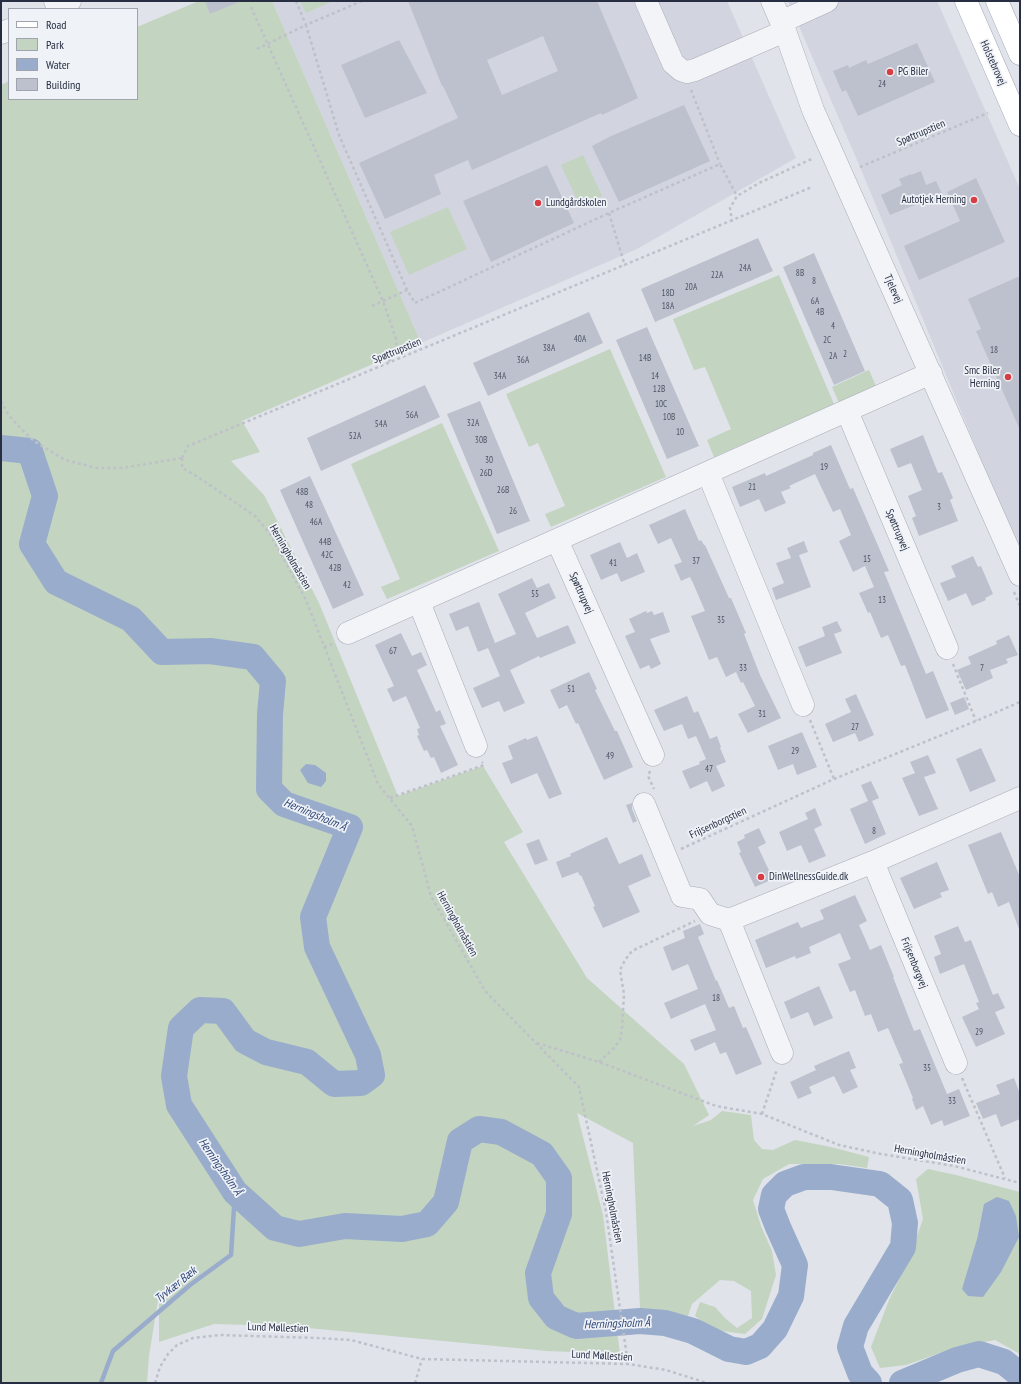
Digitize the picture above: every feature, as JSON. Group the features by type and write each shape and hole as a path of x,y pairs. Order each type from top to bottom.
{"main road":[{"name":"Holstebrovej","path":"966,1 1020,125"},
{"path":"996,1 1020,54"}],"street":[{"path":"55,1 57,6 70,1"},
{"path":"646,1 673,64 681,70 687,72 694,70 783,26 827,1"},
{"name":"Tjelevej","path":"772,1 783,26 813,110 1020,576"},
{"path":"348,633 931,373"},
{"name":"Spøttrupvej","path":"847,411 947,648"},
{"path":"708,473 803,705"},
{"name":"Spøttrupvej","path":"558,540 653,755"},
{"path":"419,602 476,746"},
{"path":"649,798 682,896 700,899 719,917 782,1053"},
{"path":"719,917 873,862 1019,800"},
{"name":"Frijsenborgvej","path":"873,862 956,1063"}],"path":[{"path":"296,1 306,25 339,135 406,290 415,303 609,213 720,164"},
{"path":"257,49 306,25 362,1"},
{"path":"251,7 383,301 396,342 388,364"},
{"path":"687,72 689,85 720,164 737,196"},
{"name":"Spøttrupstien","path":"860,167 988,112"},
{"path":"732,222 730,208 737,196 761,182 831,149"},
{"name":"Spøttrupstien","path":"182,458 188,446 732,222 812,187"},
{"path":"609,213 625,266"},
{"path":"372,306 406,290"},
{"path":"1,401 8,414 34,441 65,460 96,468 122,468 182,458"},
{"name":"Herningholmåstien","path":"182,458 182,468 198,477 255,516 270,534 306,600 378,784 412,826 431,896 485,991 579,1087 606,1212 628,1364"},
{"path":"947,648 976,721"},
{"name":"Frijsenborgstien","path":"678,842 681,849 834,779 1020,702"},
{"path":"803,705 834,779"},
{"path":"390,798 484,765 476,746"},
{"path":"649,798 648,776 653,755"},
{"path":"600,1062 620,1040 624,994 620,970 632,951 719,917"},
{"name":"Herningholmåstien","path":"536,1043 600,1062 716,1106 762,1114 839,1145 881,1154 954,1166 1020,1183"},
{"path":"762,1114 782,1053"},
{"path":"956,1063 1005,1179"},
{"name":"Lund Møllestien","path":"155,1383 160,1367 168,1354 177,1345 193,1338 220,1335 351,1340 422,1359 628,1364 666,1370 707,1383"},
{"path":"415,1383 422,1359"}],"shaded area":[{"name":"Lundgårdskolen","path":"272,1 727,1 796,158 637,249 421,343"},
{"path":"788,1 937,1 1020,189 1020,554 860,167"}],"green space":[{"path":"199,1 272,1 421,343 242,421 260,452 231,461 264,495 319,603 398,796 483,766 523,832 504,842 587,978 684,1064 709,1115 693,1126 711,1120 722,1111 751,1115 754,1140 762,1149 773,1150 795,1140 831,1147 869,1157 867,1168 839,1164 789,1164 763,1179 753,1200 761,1226 772,1251 776,1275 762,1319 745,1334 714,1330 695,1316 700,1302 715,1307 737,1328 752,1318 751,1291 734,1281 720,1280 692,1304 688,1316 640,1309 633,1143 577,1113 603,1215 620,1354 547,1351 288,1326 214,1324 159,1342 159,1294 149,1356 147,1383 1,1383 1,85 8,82 8,100 138,100 138,27"},
{"path":"300,1 333,1 306,13"},
{"path":"583,155 602,196 580,206 561,165"},
{"path":"448,207 467,249 409,275 390,232"},
{"path":"779,275 834,404 714,457 707,440 731,429 705,367 694,370 673,319"},
{"path":"610,349 666,477 551,527 545,514 565,506 538,443 529,447 506,394"},
{"path":"869,370 876,386 839,403 832,387"},
{"path":"442,423 499,551 387,599 381,587 400,579 351,464"},
{"path":"928,1169 1020,1192 1020,1354 995,1340 954,1348 906,1365 880,1368 871,1347 889,1300 909,1259 923,1219 916,1179","holes":["984,1204 968,1296 977,1239"]}],"water":[{"path":"306,764 315,765 326,773 326,781 321,787 308,783 300,770"},
{"path":"997,1197 1009,1201 1016,1216 1019,1237 1001,1272 983,1297 968,1296 962,1289 977,1239 984,1204"}],"building":[{"path":"205,1 241,1 210,14"},
{"path":"408,1 597,1 638,98 602,115 601,113 472,170 468,160 434,175 441,194 385,219 359,163 458,118 442,86","holes":["543,36 558,71 502,95 487,60"]},
{"path":"399,40 427,93 365,118 341,65"},
{"path":"917,43 935,82 858,116 846,90 842,92 833,71 848,65 849,68 866,60 868,64"},
{"path":"684,105 710,161 619,202 592,146 611,136"},
{"path":"547,165 574,223 491,262 463,201"},
{"path":"921,171 926,185 936,181 942,194 890,215 881,195 902,185 899,179"},
{"path":"976,178 1005,242 919,280 904,246 960,221 947,192"},
{"path":"758,238 773,271 655,322 641,289"},
{"path":"814,253 865,371 834,385 783,267"},
{"name":"Smc Biler Herning","path":"1020,276 1020,430 976,331 981,329 968,299"},
{"path":"589,312 603,343 488,396 473,363"},
{"path":"647,327 699,446 667,459 616,340"},
{"path":"425,385 440,417 321,471 307,438"},
{"path":"480,401 530,521 497,534 447,414"},
{"path":"923,435 938,473 942,472 953,498 950,500 958,521 919,536 912,518 916,516 908,496 922,490 911,463 898,468 890,449"},
{"path":"831,445 850,489 853,488 889,571 884,572 926,674 933,671 949,710 926,719 905,665 901,666 888,635 881,638 870,612 868,613 859,593 874,587 865,566 853,572 839,541 851,535 840,509 833,512 815,474 789,486 791,488 781,492 786,503 765,512 759,499 740,507 732,487 765,473 766,476 813,455 813,453"},
{"path":"310,476 364,595 333,609 280,490"},
{"path":"685,509 699,541 701,540 705,545 729,598 731,598 746,633 744,634 760,675 781,718 748,733 738,714 755,706 743,682 741,683 736,672 726,677 717,657 709,660 691,616 705,611 693,583 690,577 681,581 674,565 682,562 671,538 658,544 649,525"},
{"path":"804,541 808,552 799,555 811,587 776,600 772,588 784,583 776,563 791,558 787,548"},
{"path":"620,542 627,558 637,553 645,572 621,582 617,573 601,580 590,555"},
{"path":"973,556 978,567 981,566 993,594 985,598 986,600 972,606 966,593 948,601 940,583 956,577 951,566"},
{"path":"532,578 537,588 549,583 556,598 525,613 537,638 568,625 576,643 540,658 539,656 510,670 525,703 504,712 499,701 482,708 473,688 500,676 488,648 478,652 468,626 456,631 449,614 479,602 495,643 516,634 498,594"},
{"path":"646,611 647,613 652,611 654,615 663,612 670,632 650,639 661,664 651,669 649,665 640,669 625,636 635,632 629,619"},
{"path":"837,621 842,631 834,634 842,653 806,667 798,647 825,636 822,627"},
{"path":"401,633 412,656 421,652 427,665 417,670 436,712 440,710 446,724 440,726 458,765 441,773 434,757 431,758 427,750 424,751 417,736 419,735 417,729 420,728 406,696 393,702 387,689 394,686 375,645"},
{"path":"1009,635 1018,655 1006,659 1008,663 990,670 993,678 966,690 957,670 971,664 968,657 997,644 996,641"},
{"path":"589,672 597,689 595,690 615,731 617,731 633,767 604,780 578,723 576,724 567,705 559,709 550,690"},
{"path":"856,694 874,735 859,742 855,733 833,742 825,724 851,712 845,699"},
{"path":"687,696 694,713 698,711 710,739 717,736 726,762 716,766 725,786 712,792 707,781 690,789 682,771 700,764 699,762 706,759 696,736 688,739 682,724 664,731 654,710"},
{"path":"964,697 969,709 955,715 950,703"},
{"path":"802,732 817,767 797,775 793,764 778,770 768,746"},
{"path":"537,736 562,794 549,799 537,773 511,784 502,763 513,759 508,746 526,738 527,740"},
{"path":"981,748 996,781 970,792 956,759"},
{"path":"928,755 936,773 924,777 938,809 919,816 902,778 915,773 910,762"},
{"path":"871,781 879,798 872,801 886,834 865,844 850,809 868,801 861,785"},
{"path":"632,803 632,809 637,821 633,823 626,805"},
{"path":"815,808 822,825 814,829 826,856 809,863 801,845 787,851 779,832 808,819 805,813"},
{"path":"759,828 766,843 758,847 773,879 755,887 739,853 741,852 737,842 745,838 744,835"},
{"path":"1001,832 1020,877 1019,929 1009,902 998,907 992,892 988,894 968,845"},
{"path":"607,837 619,864 642,854 651,876 628,886 640,912 603,928 581,875 580,876 578,872 562,878 556,862 571,856 570,854"},
{"path":"539,839 548,860 535,865 526,844"},
{"path":"937,862 949,890 940,893 942,897 914,909 900,878"},
{"path":"855,895 867,921 859,925 870,950 881,945 914,1031 920,1029 947,1094 959,1089 970,1116 944,1126 942,1120 931,1125 923,1106 916,1110 912,1099 913,1098 899,1064 903,1063 888,1028 878,1032 871,1014 865,1016 855,990 850,992 838,964 851,959 840,933 809,947 811,953 796,959 795,956 766,968 755,940 798,922 801,928 824,919 820,910"},
{"path":"700,924 704,934 698,937 716,981 717,980 729,1008 734,1006 743,1028 746,1027 762,1064 736,1075 726,1052 720,1054 715,1042 695,1051 690,1040 716,1030 705,1004 671,1019 664,1003 698,989 688,964 672,971 663,947 685,938 683,931"},
{"path":"958,926 965,942 971,940 993,995 998,993 1005,1008 995,1012 1005,1034 976,1047 962,1017 979,1009 976,1003 979,1002 964,964 940,974 934,957 941,954 934,936"},
{"path":"819,986 833,1018 814,1026 808,1012 791,1019 784,1002"},
{"path":"849,1051 856,1068 850,1070 858,1087 843,1094 834,1076 809,1087 812,1093 798,1099 790,1082 816,1070 814,1066"},
{"path":"1014,1078 1020,1094 1020,1119 1001,1127 996,1114 983,1119 976,1103 1000,1094 996,1085"}],"waterway":[{"name":"Herningsholm Å","path":"1,448 30,451 45,496 32,544 56,582 131,619 162,652 210,651 253,657 273,681 270,714 269,789 284,804 350,827 313,917 317,947 368,1055 372,1075 361,1083 334,1084 307,1062 266,1052 245,1041 223,1011 200,1010 181,1028 174,1076 179,1105 235,1192 275,1228 299,1234 345,1226 402,1229 427,1224 446,1202 460,1141 479,1129 501,1132 542,1154 559,1178 559,1214 538,1273 541,1298 556,1317 576,1326 640,1321 665,1323 693,1331 729,1349 746,1352 760,1346 775,1329 791,1296 795,1265 771,1209 774,1195 785,1184 804,1177 831,1177 880,1184 900,1200 905,1223 903,1247 856,1326 850,1347 860,1373 869,1383"},
{"name":"Tyvkær Bæk","path":"101,1383 113,1351 190,1285 231,1255 235,1192"},
{"name":"Herningsholm Å","path":"902,1383 957,1360 979,1354 1004,1362 1020,1375"}],"place":[{"name":"PG Biler","path":"890,72"},
{"name":"Autotjek Herning","path":"974,200"},
{"name":"Lundgårdskolen","path":"538,203"},
{"name":"Smc Biler Herning","path":"1008,377"},
{"name":"DinWellnessGuide.dk","path":"761,877"}]}
